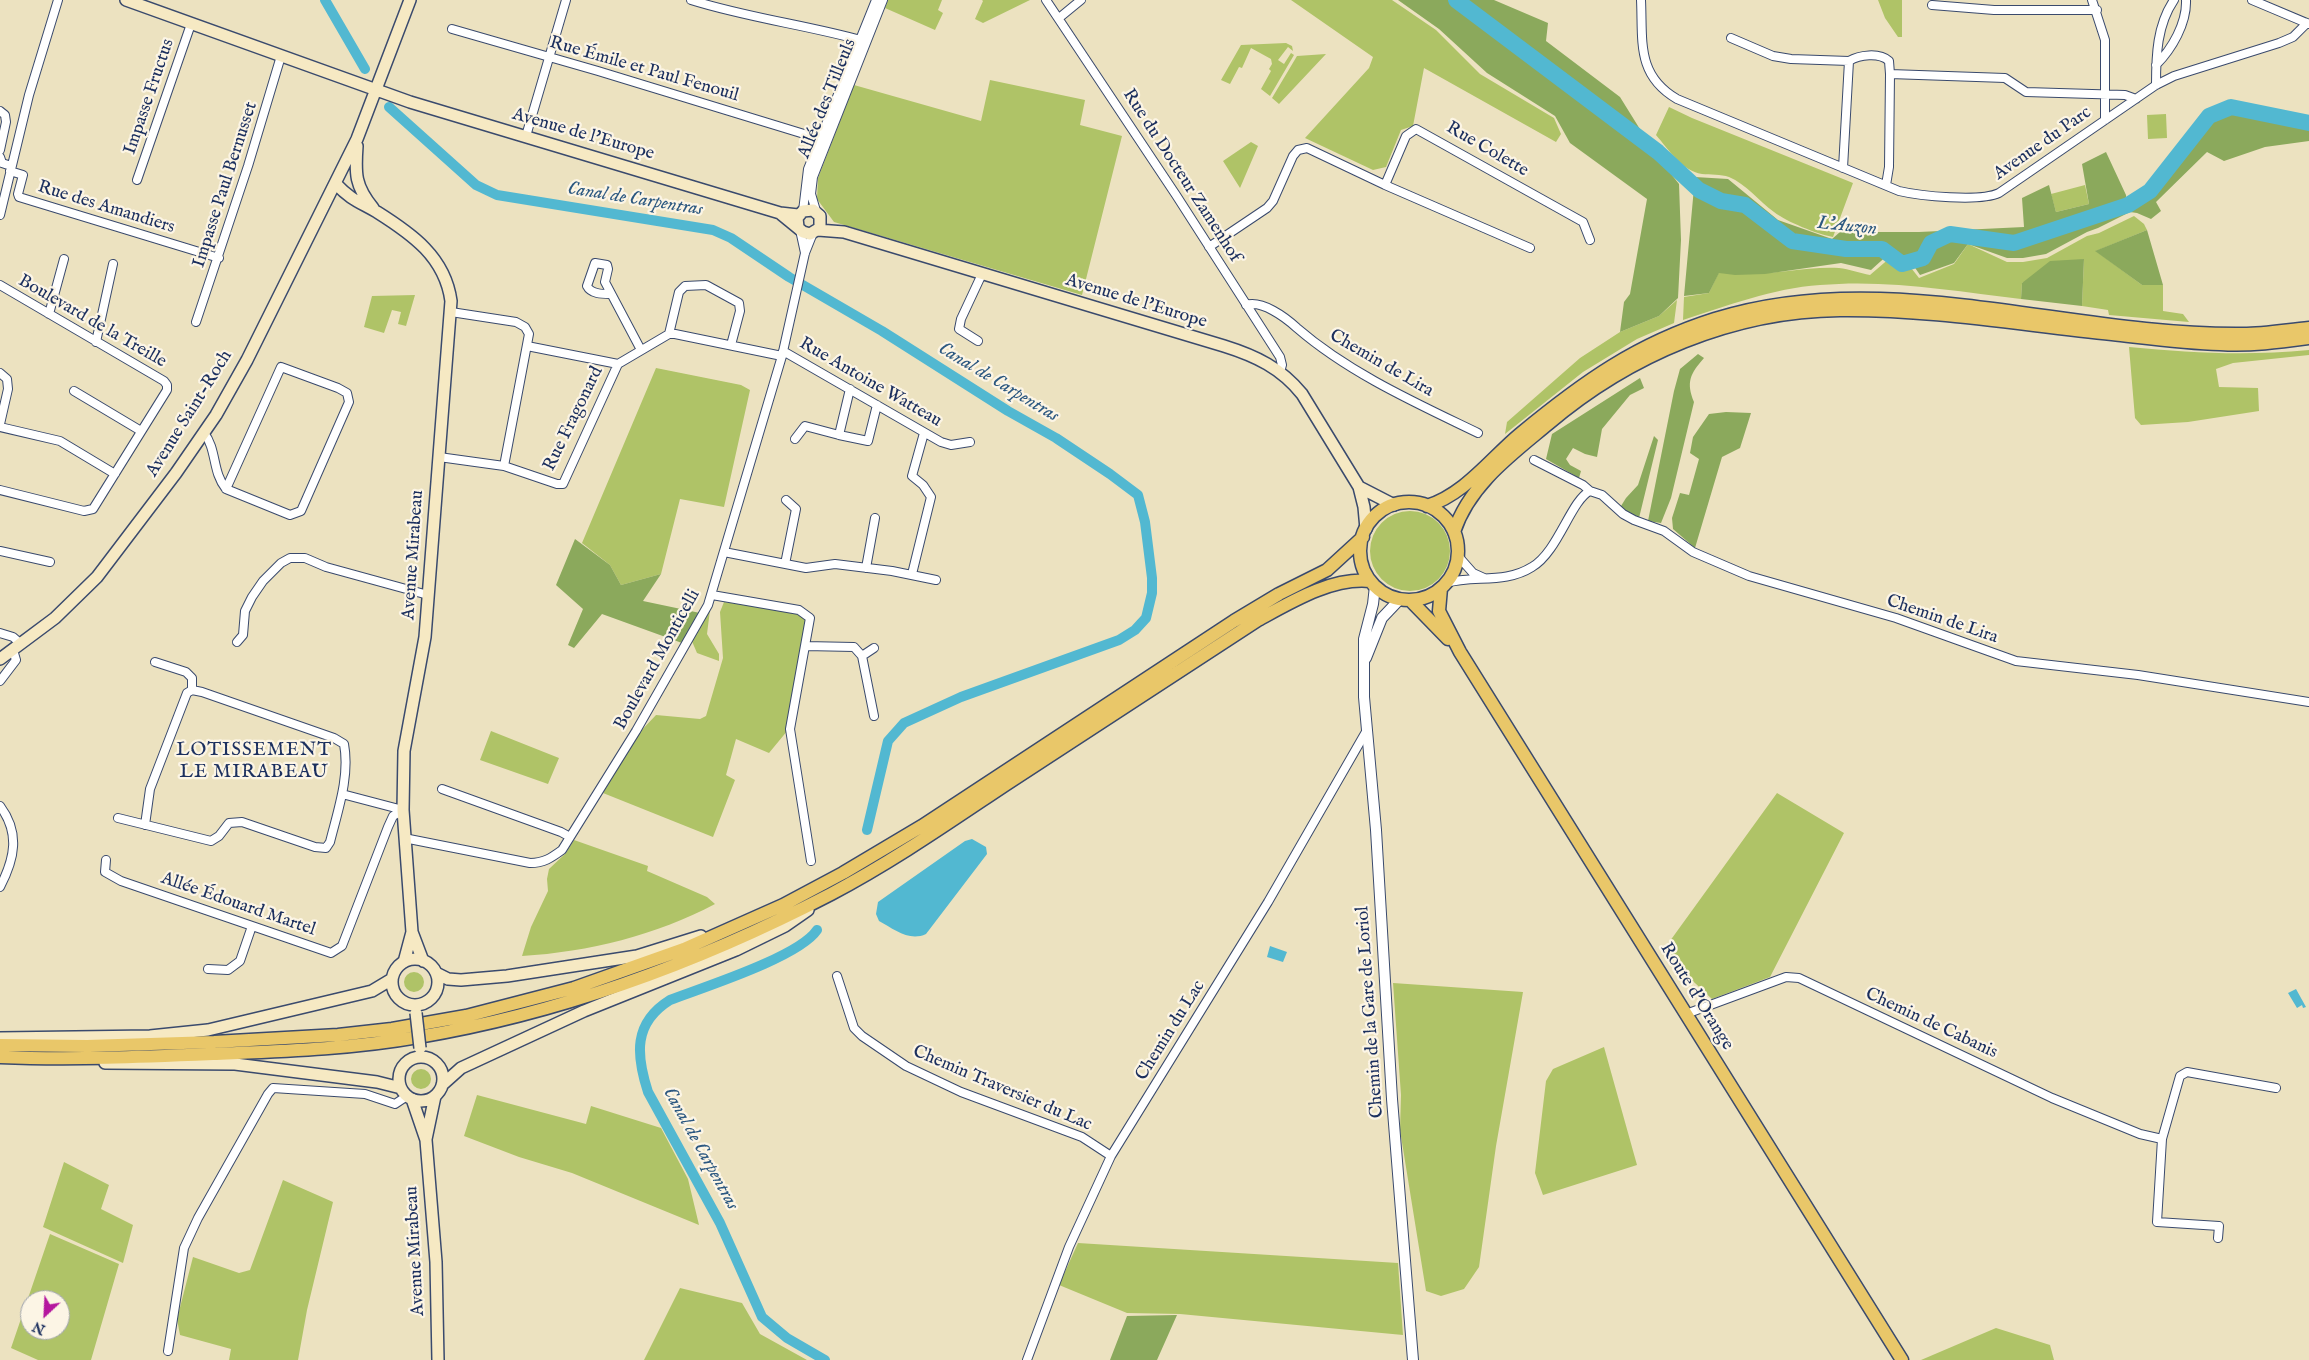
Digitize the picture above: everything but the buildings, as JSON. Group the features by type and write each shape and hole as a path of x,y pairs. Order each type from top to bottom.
{"main road":[{"name":"Avenue de l'Europe","path":"126,0 376,91 780,213 800,221"},
{"name":"Avenue Saint-Roch","path":"0,659 55,618 97,577 204,433 243,366 282,285 358,139 410,0"},
{"path":"323,208 333,201 356,195 355,169 358,139"},
{"name":"Avenue Mirabeau","path":"336,184 356,195 375,211 422,244 434,257 446,279 450,292 451,312 423,653 404,751 404,838 412,932"},
{"path":"810,209 817,223 806,234 800,221 810,209"},
{"name":"Avenue de l'Europe","path":"817,223 1244,352 1269,363 1302,394 1359,487 1364,507 1361,537"},
{"path":"1427,506 1445,499 1461,488 1517,436 1571,392 1612,364 1643,347 1667,337 1716,319 1755,309 1802,302 1873,298 2183,331 2244,334 2309,328"},
{"path":"1454,532 1466,502 1484,482 1559,415 1600,384 1650,355 1683,341 1746,323 1798,313 1839,310 1882,311 1946,315 2051,328 2222,345 2309,338"},
{"path":"1359,487 1394,505"},
{"path":"0,1045 68,1046 214,1042 287,1039 392,1029 466,1016 574,988 684,949 784,905 881,852 1234,621 1279,594 1327,570 1361,537 1373,518 1394,505 1410,503 1427,506 1443,516 1454,532 1458,556 1452,575 1444,586 1422,598 1405,599 1382,592 1373,583 1362,564 1361,537"},
{"path":"426,1140 435,1096 442,1085 461,1068 566,1019 736,950 777,930 830,894 906,850 1258,620 1322,589 1353,581 1373,583"},
{"name":"Route d'Orange","path":"1444,586 1439,610 1460,652 1902,1360"},
{"name":"Route d'Orange","path":"1405,599 1460,652"},
{"path":"23,1058 124,1057 293,1050 418,1037 529,1012 630,980 726,944 830,894"},
{"path":"416,1009 398,998 392,986 392,979 398,966 404,962 423,961 436,973 448,978 461,980 606,962 637,956 741,924"},
{"path":"412,932 423,961"},
{"path":"404,962 412,932"},
{"path":"416,1009 433,997 438,986 436,973"},
{"path":"0,1038 150,1036 208,1030 372,991 392,979"},
{"path":"416,1009 420,1052"},
{"path":"420,1052 438,1066 443,1078 442,1085"},
{"path":"420,1052 401,1070 399,1082 407,1095 426,1140"},
{"path":"0,1057 127,1064 235,1064 369,1080 407,1095 428,1100 435,1096"},
{"name":"Avenue Mirabeau","path":"426,1140 436,1262 438,1360"}],"street":[{"path":"0,215 29,95 58,0"},
{"path":"526,136 566,0"},
{"path":"691,0 771,21 863,41"},
{"name":"Allée des Tilleuls","path":"817,223 810,189 824,139 863,41 876,0"},
{"name":"Allée des Tilleuls","path":"863,41 883,0"},
{"name":"Rue du Docteur Zamenhof","path":"1046,0 1280,357 1282,365 1280,372"},
{"path":"1059,18 1081,0"},
{"name":"Avenue du Parc","path":"1641,0 1642,50 1648,69 1659,86 1667,93 1899,191 1916,194 1983,198 1993,196 2156,85 2174,76 2279,44 2293,37 2308,24"},
{"path":"1994,0 1994,10"},
{"path":"2092,0 2097,10 2105,40 2105,120"},
{"path":"2156,85 2158,43 2165,13 2174,0"},
{"path":"2156,66 2171,46 2183,22 2186,0"},
{"path":"2252,0 2308,24"},
{"path":"1932,5 1994,10 2097,10"},
{"name":"Impasse Fructus","path":"137,180 191,24"},
{"name":"Rue Émile et Paul Fenouil","path":"452,29 824,139"},
{"path":"1730,38 1773,56 1791,59 1849,61 1857,56 1883,56 1889,60 1889,167 1886,185"},
{"name":"Impasse Paul Bernusset","path":"196,322 219,258 281,56"},
{"path":"1843,168 1849,61"},
{"path":"1890,74 2005,78 2026,92 2136,98"},
{"path":"0,111 5,115 6,122 0,150"},
{"name":"Rue Colette","path":"1385,185 1406,136 1416,129 1583,222 1590,240"},
{"name":"Allée des Tilleuls","path":"800,221 806,193 808,169 824,139"},
{"path":"1209,247 1267,208 1274,200 1293,156 1298,150 1307,148 1385,185 1530,248"},
{"path":"0,156 2,162 11,169"},
{"name":"Rue des Amandiers","path":"11,169 23,175 18,194 19,197 219,258"},
{"name":"Boulevard Monticelli","path":"800,221 805,253"},
{"name":"Boulevard Monticelli","path":"404,838 530,863 540,863 549,860 562,850 636,731 712,595 783,353 805,253 817,223"},
{"path":"49,314 64,259"},
{"path":"610,294 588,289 587,286 595,263 607,265 605,282 642,350"},
{"path":"96,342 113,264"},
{"path":"978,340 959,329 961,319 982,274"},
{"name":"Boulevard de la Treille","path":"0,285 164,381 167,385 167,390 93,509 89,511 0,490"},
{"path":"527,346 618,364 669,334 679,292 684,286 706,285 739,303 740,311 731,345"},
{"name":"Chemin de Lira","path":"1246,305 1258,304 1290,322 1330,355 1428,409 1478,433"},
{"path":"451,312 516,322 525,327 529,334 504,466"},
{"name":"Rue Antoine Watteau","path":"669,334 783,353 850,389 924,433 951,445 970,442"},
{"name":"Rue Fragonard","path":"439,457 504,466 557,484 563,484 618,364"},
{"path":"204,433 210,442 217,473 226,489 290,515 300,511 349,402 347,394 338,388 281,367 226,489"},
{"path":"0,373 7,380 8,389 0,425 60,441 116,474"},
{"path":"839,435 850,389"},
{"path":"74,391 141,431"},
{"path":"795,439 805,426 868,441 878,405"},
{"path":"912,574 931,497 923,485 912,476 924,433"},
{"name":"Chemin de Lira","path":"1534,460 1583,485 1590,491 1602,495 1623,514 1664,531 1693,552 1749,576 1896,618 2016,660 2138,675 2309,702"},
{"path":"1444,586 1486,578 1510,578 1535,566 1554,544 1582,497 1590,491"},
{"path":"785,564 796,509 786,500"},
{"path":"866,568 875,518"},
{"path":"0,551 50,562"},
{"path":"724,552 806,568 835,564 912,574 936,580"},
{"path":"1458,556 1473,573 1486,578"},
{"path":"238,642 243,635 245,611 252,596 263,581 290,558 305,558 326,567 428,596"},
{"name":"Chemin de la Gare de Loriol","path":"1373,583 1373,604 1364,639 1364,697 1413,1360"},
{"path":"712,595 799,610 810,618 790,729 811,861"},
{"name":"Chemin de la Gare de Loriol","path":"1364,662 1382,618 1405,599"},
{"path":"0,633 13,637 17,647 16,660 0,681"},
{"path":"805,646 854,647 862,656 874,716"},
{"path":"862,656 874,648"},
{"path":"145,825 150,788 188,693 192,690 192,678 186,672 155,662"},
{"path":"118,818 211,841 219,836 229,824 242,822 315,847 326,848 330,842 342,794 346,756 344,744 334,738 192,690"},
{"name":"Chemin du Lac","path":"1027,1360 1069,1247 1110,1156 1268,902 1367,730"},
{"path":"442,789 561,832 570,837"},
{"path":"342,794 403,810"},
{"path":"0,806 13,828 14,846 5,879 0,887"},
{"name":"Allée Édouard Martel","path":"106,860 105,872 121,881 331,953 342,946 388,827 393,816 403,810"},
{"path":"208,969 228,970 240,961 252,926"},
{"name":"Chemin Traversier du Lac","path":"837,976 854,1028 862,1036 906,1066 961,1092 1082,1137 1110,1156"},
{"name":"Chemin de Cabanis","path":"1686,1014 1786,978 1799,978 2052,1098 2140,1134 2162,1139"},
{"path":"2218,1238 2219,1226 2157,1222 2162,1139 2180,1076 2187,1072 2276,1088"},
{"path":"168,1351 184,1248 198,1218 273,1088 365,1094 395,1104 407,1095"}],"green space":[{"path":"888,0 942,0 938,10 943,13 935,30 885,8"},
{"path":"982,0 1030,0 983,23 975,19"},
{"path":"1291,0 1392,0 1436,30 1480,74 1554,118 1561,134 1556,142 1424,68 1413,126 1401,130 1386,167 1373,170 1305,138 1369,68 1373,57"},
{"path":"1398,0 1494,0 1548,23 1546,41 1620,97 1656,155 1679,184 1681,240 1678,298 1659,316 1620,332 1624,302 1630,294 1647,199 1570,143 1555,116 1487,73 1439,29"},
{"path":"1878,0 1902,0 1902,37 1898,37 1885,18"},
{"path":"1286,43 1292,46 1293,51 1288,47 1278,60 1284,64 1291,53 1294,55 1270,96 1261,89 1271,71 1269,69 1272,64 1271,59 1251,48 1242,68 1239,67 1230,84 1221,80 1241,45"},
{"path":"1326,54 1279,104 1272,98 1297,56"},
{"path":"990,80 1085,100 1080,125 1122,136 1082,295 834,222 817,199 818,178 854,85 981,121"},
{"path":"1669,107 1853,183 1833,237 1786,220 1768,208 1741,184 1729,177 1702,174 1688,169 1656,135"},
{"path":"2231,110 2309,125 2309,141 2265,147 2224,161 2207,152 2156,202 2161,211 2151,219 2130,212 2046,254 2023,258 2007,258 1968,244 1954,263 1920,275 1909,259 1903,260 1891,252 1871,270 1841,263 1765,274 1735,275 1719,273 1709,293 1684,296 1695,177 1728,179 1778,220 1832,239 1840,232 1919,232 2024,227 2022,198 2049,185 2056,212 2089,204 2082,164 2106,152 2126,195 2127,207 2151,194 2211,119"},
{"path":"2166,114 2167,138 2148,139 2147,115"},
{"path":"1251,142 1258,146 1240,188 1223,161"},
{"path":"2085,185 2089,204 2056,212 2051,194"},
{"path":"2134,216 2144,224 2147,230 2096,251 2142,285 2163,285 2163,311 2183,314 2189,322 2109,315 2108,310 2082,306 2084,259 2022,283 2021,299 1946,289 1896,285 1820,285 1768,294 1683,320 1684,297 1709,293 1719,272 1750,274 1839,268 1870,275 1891,257 1902,266 1908,264 1919,278 1954,264 1968,244 2007,262 2023,262 2047,258 2087,236 2099,233"},
{"path":"2147,230 2163,285 2142,285 2095,251"},
{"path":"2084,259 2082,306 2021,299 2022,283 2050,261"},
{"path":"415,295 406,326 398,324 401,312 392,310 384,333 364,327 372,296"},
{"path":"1677,300 1674,323 1637,339 1583,372 1505,434 1507,422 1580,358 1620,332 1659,316"},
{"path":"2129,347 2219,353 2309,350 2309,355 2233,363 2216,369 2219,387 2258,388 2259,411 2188,422 2141,425 2135,418"},
{"path":"1698,354 1704,358 1695,369 1691,378 1690,389 1694,402 1671,498 1661,523 1648,521 1680,369"},
{"path":"656,368 741,385 750,390 724,507 680,499 661,574 621,585 610,565 582,543"},
{"path":"1640,378 1644,388 1630,395 1602,429 1597,457 1573,448 1566,459 1570,465 1581,471 1579,478 1546,459 1552,434"},
{"path":"1726,412 1751,413 1740,448 1722,457 1695,548 1673,529 1672,518 1680,493 1689,495 1699,459 1690,453 1693,437 1709,414"},
{"path":"1654,436 1658,440 1639,518 1630,515 1621,506 1638,485"},
{"path":"1402,511 1418,511 1439,522 1450,543 1450,559 1439,580 1418,591 1402,591 1388,585 1376,573 1370,559 1370,543 1376,529 1388,517"},
{"path":"575,539 610,565 621,585 661,574 643,601 700,613 682,643 602,614 574,648 568,645 583,609 556,585"},
{"path":"724,602 799,613 807,619 788,730 769,753 736,739 726,775 735,780 713,837 603,793 639,733 656,715 700,719 706,716 723,658 720,612"},
{"path":"710,610 707,634 719,654 719,661 697,653 691,639 697,626"},
{"path":"491,731 559,758 548,784 480,760"},
{"path":"1777,793 1844,833 1770,977 1712,999 1662,952"},
{"path":"574,840 648,866 647,871 707,897 715,904 669,925 621,940 572,951 522,956 531,927 548,891 547,879 549,869 566,853"},
{"path":"410,972 418,972 424,978 424,986 418,992 410,992 404,986 404,978"},
{"path":"1393,983 1523,992 1496,1146 1479,1267 1464,1289 1441,1296 1426,1291 1400,1130 1401,1095"},
{"path":"1604,1047 1637,1165 1543,1195 1535,1173 1546,1081 1553,1069"},
{"path":"417,1069 425,1069 431,1075 431,1083 425,1089 417,1089 411,1083 411,1075"},
{"path":"477,1095 586,1124 591,1106 661,1128 688,1179 699,1225 572,1173 519,1157 464,1136"},
{"path":"64,1162 109,1185 101,1209 133,1225 123,1263 43,1227"},
{"path":"283,1180 333,1202 307,1310 298,1360 229,1360 231,1349 180,1335 177,1319 193,1257 239,1273 250,1270"},
{"path":"50,1234 119,1264 91,1360 38,1360 11,1348 20,1322 20,1340 70,1340 70,1290 31,1290"},
{"path":"1078,1243 1398,1263 1403,1335 1180,1314 1127,1313 1059,1285"},
{"path":"680,1288 742,1303 760,1334 807,1360 644,1360"},
{"path":"1177,1315 1157,1360 1110,1360 1127,1316"},
{"path":"1996,1328 2050,1345 2054,1360 1921,1360"}],"water":[{"path":"972,839 986,847 987,854 926,934 908,936 879,921 876,914 878,902 965,841"},
{"path":"1270,946 1287,952 1283,962 1267,957"},
{"path":"2296,989 2306,1007 2303,1008 2302,1005 2297,1008 2288,993"}],"waterway":[{"name":"Canal de Carpentras","path":"325,0 365,69"},
{"name":"L'Auzon","path":"1456,0 1658,152 1699,190 1721,201 1745,205 1792,241 1846,249 1882,249 1902,264 1923,258 1931,243 1950,234 2014,243 2128,205 2150,191 2209,116 2231,107 2309,123"},
{"name":"Canal de Carpentras","path":"389,107 476,185 497,195 713,230 731,238 789,277 882,331 1008,411 1056,438 1138,495 1145,522 1152,578 1152,593 1146,618 1135,630 1119,640 961,697 904,723 888,741 867,830"},
{"name":"Canal de Carpentras","path":"817,930 807,940 772,961 670,1000 649,1019 644,1029 640,1053 648,1092 720,1223 762,1317 787,1338 825,1360"}],"district":[{"name":"LOTISSEMENT LE MIRABEAU","path":"254,762"}]}
